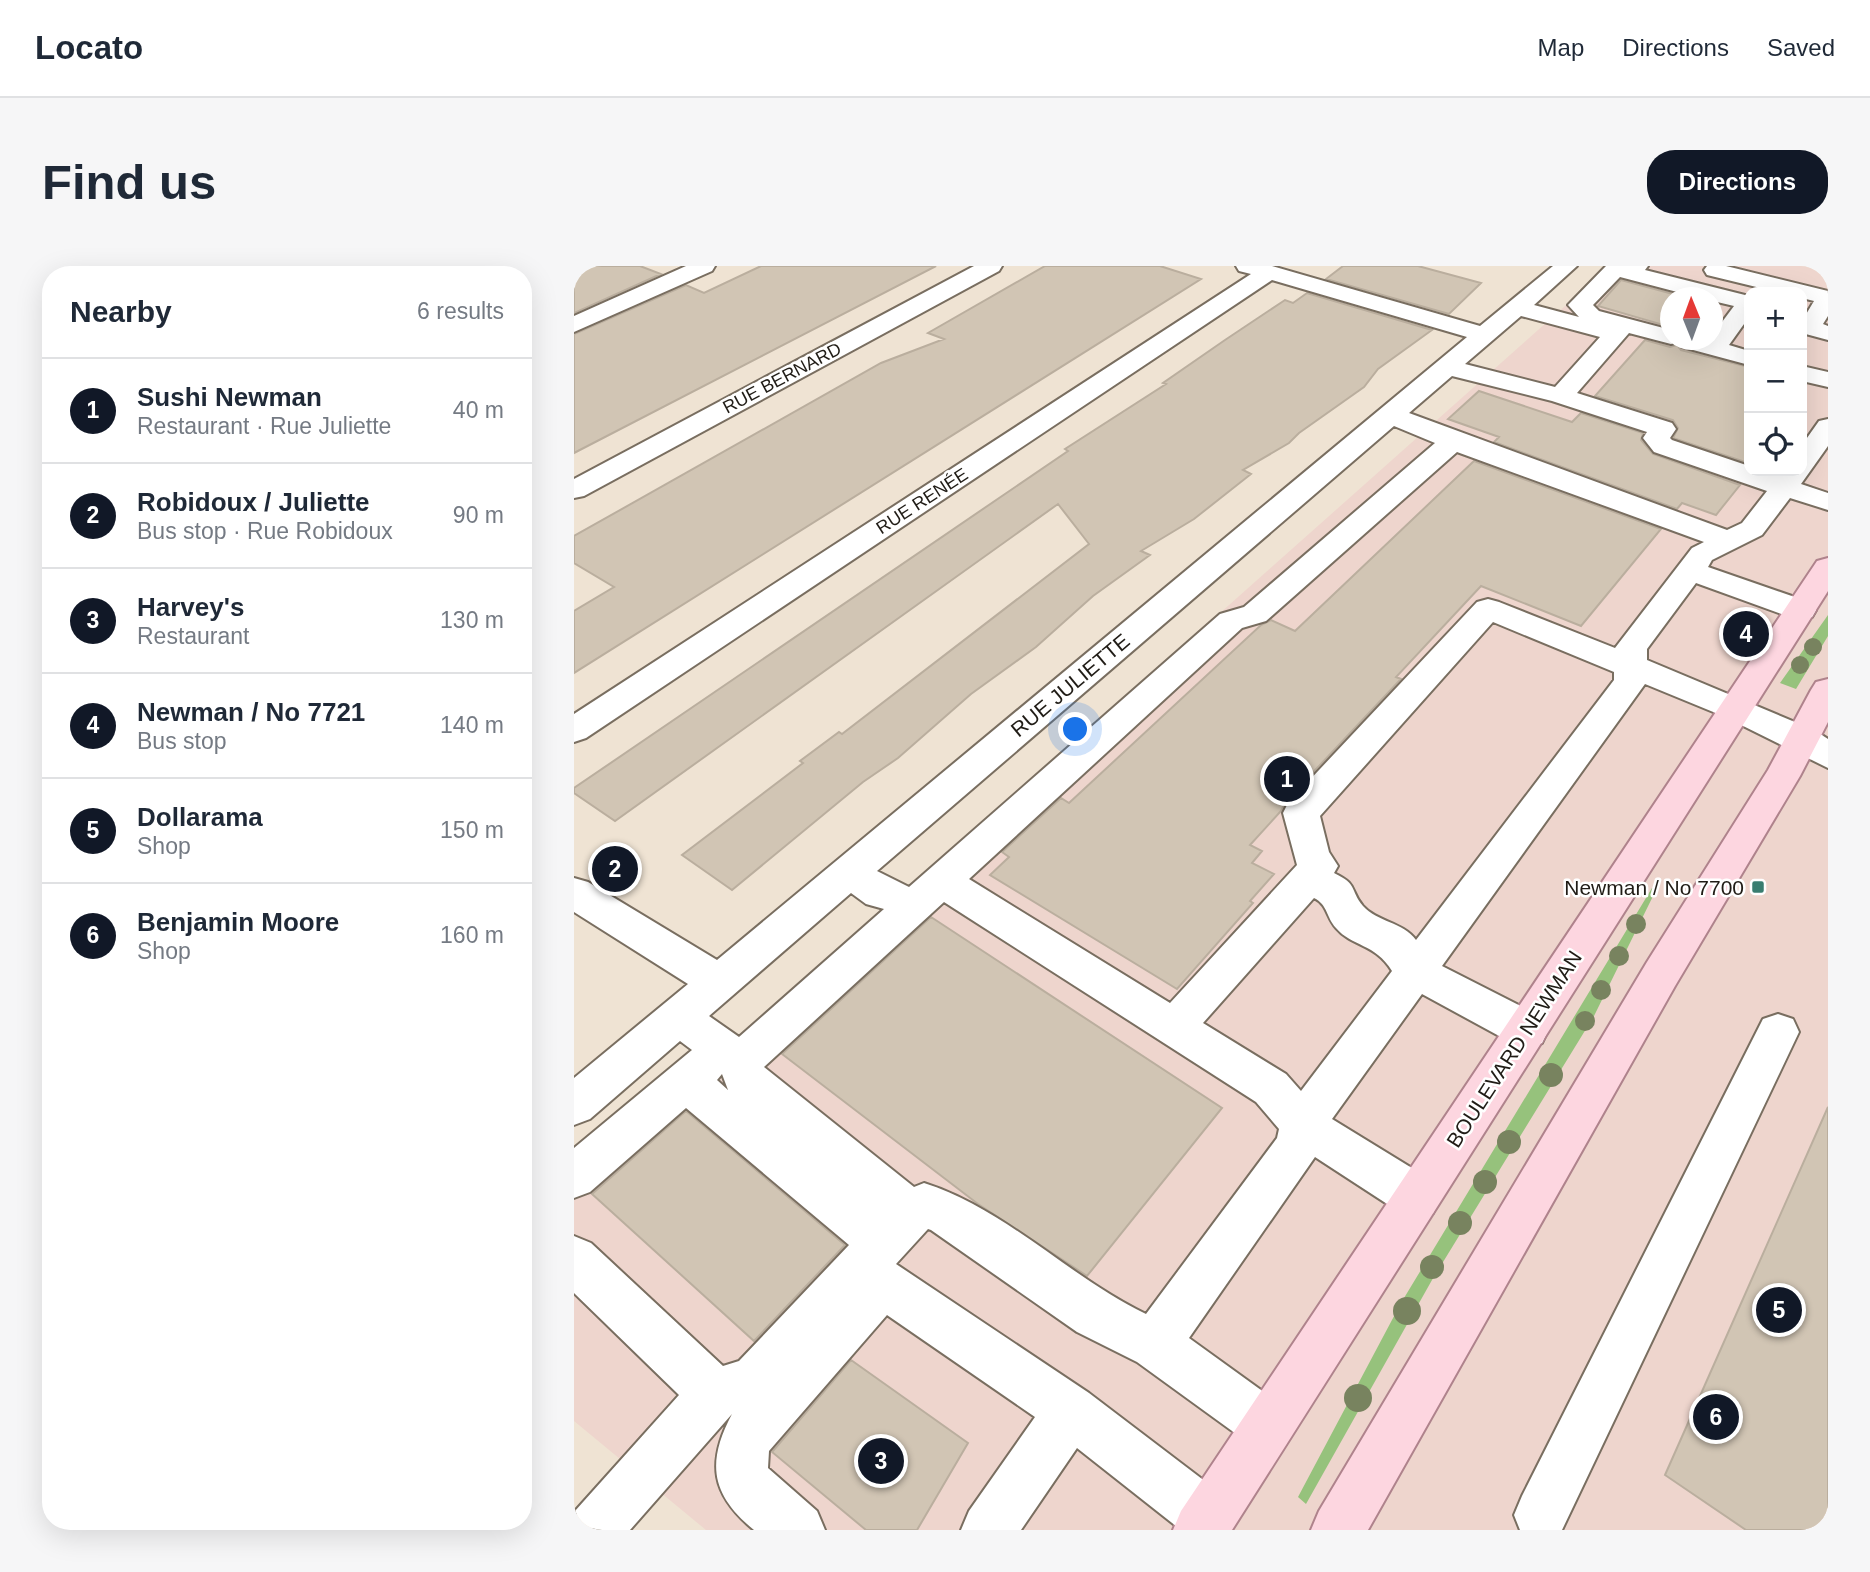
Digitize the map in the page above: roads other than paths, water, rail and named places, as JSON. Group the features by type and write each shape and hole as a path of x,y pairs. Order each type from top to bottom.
{"main road":[{"name":"BOULEVARD NEWMAN","path":"1204,1523 1828,567"},
{"path":"1338,1530 1661,974 1815,747 1828,690"}],"street":[{"path":"574,325 704,266"},
{"name":"RUE BERNARD","path":"574,491 990,266"},
{"name":"RUE JULIETTE","path":"574,1105 1566,266"},
{"path":"1699,266 1826,293 1809,328 1828,333"},
{"path":"1258,269 1485,335"},
{"name":"RUE RENÉE","path":"574,730 1258,269"},
{"path":"1584,315 1615,269 1634,269 1744,302"},
{"path":"1753,287 1758,280"},
{"path":"1525,300 1584,315 1620,330 1660,335"},
{"path":"1723,336 1744,308"},
{"path":"1561,396 1620,330"},
{"path":"1721,350 1744,357"},
{"path":"1447,367 1561,396 1663,429 1656,438 1663,446 1791,479 1828,502"},
{"path":"1807,374 1828,380"},
{"path":"1391,415 1453,441 1729,541"},
{"path":"1807,457 1828,427"},
{"path":"574,1177 685,1081 731,1056 927,892 1231,621 1255,614 1453,441"},
{"path":"1155,1344 1297,1146 1303,1124 1414,970 1630,682 1631,648 1702,554 1752,529 1791,479"},
{"path":"1691,571 1801,610"},
{"path":"1174,1027 1319,866 1312,858 1301,813 1488,609 1735,708 1815,747"},
{"path":"848,872 880,892 927,892 1174,1027 1271,1088 1303,1124 1417,1197"},
{"path":"1309,878 1337,892 1350,919 1396,943 1414,970 1527,1030"},
{"path":"574,893 719,982"},
{"path":"679,1017 731,1056 744,1077 892,1246"},
{"path":"1541,1515 1778,1032"},
{"path":"685,1081 892,1246 1071,1411 1204,1523"},
{"path":"798,1530 748,1488 741,1475 738,1460 743,1443 924,1205 945,1212 1094,1315 1155,1344 1268,1426"},
{"path":"594,1530 715,1394 754,1382 892,1246"},
{"path":"574,1260 715,1394"},
{"path":"988,1530 1071,1411"}],"place":[{"name":"Newman / No 7721","path":"1746,634"},
{"name":"Sushi Newman","path":"1287,779"},
{"name":"Robidoux / Juliette","path":"615,869"},
{"name":"Newman / No 7700","path":"1758,887"},
{"name":"Dollarama","path":"1779,1310"},
{"name":"Benjamin Moore","path":"1716,1417"},
{"name":"Harvey's","path":"881,1461"}]}
